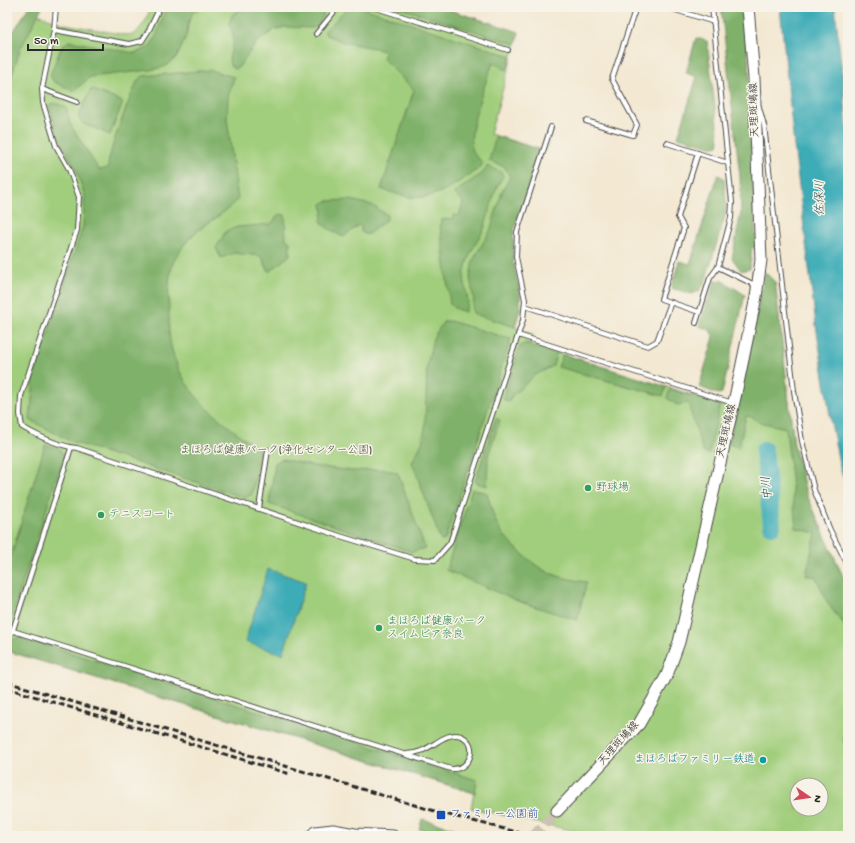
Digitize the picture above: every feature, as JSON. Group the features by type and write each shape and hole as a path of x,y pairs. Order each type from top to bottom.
{"main road":[{"name":"天理斑鳩線","path":"557,811 639,724 667,675 679,642 734,403 756,297 761,260 754,89 748,7"},
{"path":"311,836 315,832 333,830 355,834 394,836"}],"lane":[{"path":"56,7 54,30 42,89 42,103 56,146 69,169 79,197 77,230 22,396 20,414 22,427 71,448 77,448 415,559 435,560 450,543 523,320 526,300 516,257 517,232 551,127"},
{"path":"54,30 129,44 142,41 150,30 160,7"},
{"path":"316,34 338,7"},
{"path":"373,7 508,50"},
{"path":"586,121 634,135 637,125 612,79 636,7"},
{"path":"666,7 714,22"},
{"path":"696,323 710,278 718,267 730,218 732,202 712,7"},
{"path":"42,89 77,102"},
{"path":"754,89 764,125 794,391 802,441 814,490 830,530 848,565"},
{"path":"667,143 728,163"},
{"path":"698,153 678,217 684,228 661,299 700,312"},
{"path":"718,267 757,286"},
{"path":"525,306 648,346 657,341 671,302"},
{"path":"518,335 734,403"},
{"path":"7,638 13,630 71,448"},
{"path":"259,508 268,450"},
{"path":"7,629 13,630 406,754 454,769 467,763 471,752 467,741 460,736 455,735 446,737 422,751 406,754"}],"green space":[{"path":"29,7 42,7 20,50 7,86 7,42"},
{"name":"まほろば健康パーク(浄化センター公園)","path":"151,7 440,7 519,32 490,134 541,150 513,233 513,262 520,294 520,308 515,327 533,335 530,344 737,409 775,282 794,446 806,493 848,588 848,836 597,836 471,808 474,793 7,651 7,42 27,10 64,24 126,35 135,34 145,22"},
{"path":"167,7 200,7 192,14 188,24 187,34 177,57 164,67 90,77 74,91 54,82 50,75 62,46 69,41 135,53 148,48 155,39"},
{"path":"244,7 310,7 324,14 317,26 313,28 285,27 274,30 257,42 238,68 235,69 230,65 229,59 233,44 233,34 229,24 232,15"},
{"path":"348,7 360,7 511,56 507,70 493,63 477,109 472,135 472,146 474,154 483,163 480,168 447,189 429,196 409,197 381,189 414,90 383,59 385,52 375,48 346,43 326,35 325,31"},
{"path":"397,7 440,7 519,32 516,44"},
{"path":"721,7 744,7 750,82 756,248 752,247 750,269 741,271 732,258 741,212 740,177"},
{"path":"696,38 707,41 719,141 718,145 714,147 678,137 697,77 686,73"},
{"path":"210,70 234,77 228,97 227,119 238,199 190,237 173,262 169,289 169,333 175,360 182,376 192,391 215,415 258,449 260,457 252,494 245,498 70,441 30,420 34,377 83,226 85,197 77,171 58,137 49,105 54,103 66,107 70,124 99,170 108,168 115,138 138,80 143,76"},
{"path":"91,89 123,102 110,135 82,123 78,117"},
{"path":"496,136 541,150 513,233 513,262 520,294 520,308 515,327 474,314 472,310 474,300 470,277 473,260 490,231 502,192 510,177 505,167 489,161"},
{"path":"487,166 501,172 503,176 496,189 484,229 471,252 466,266 464,278 468,302 465,312 454,308 450,304 440,225 441,220 453,218 454,215 459,216 463,202 454,193 484,172"},
{"path":"718,175 724,178 726,203 725,216 705,282 700,290 692,294 671,288 679,261 690,264"},
{"path":"350,200 372,205 387,215 387,219 367,235 361,232 361,226 359,225 343,237 326,227 321,221 323,212 322,204 327,201"},
{"path":"279,214 285,215 286,239 290,242 290,255 269,272 261,256 234,253 221,258 216,248 226,231 237,227 271,224"},
{"path":"765,272 775,282 794,446 806,493 848,588 848,630 828,604 816,577 806,575 816,533 796,528 786,428 759,422 752,417 746,416 739,447 729,444"},
{"path":"722,280 745,295 722,393 718,394 699,387 714,337 709,329 699,326 715,281"},
{"path":"444,321 450,321 511,339 445,540 441,541 412,462 422,443 425,428 427,366 433,338"},
{"path":"526,343 557,352 553,366 535,375 512,396 509,402 503,399 520,346"},
{"path":"563,354 666,387 663,396 558,367"},
{"path":"670,389 720,405 709,454 703,452 688,403 677,405 667,398"},
{"path":"496,418 500,420 488,456 487,486 475,481"},
{"path":"45,445 59,448 64,455 10,622 7,621 7,569"},
{"path":"282,459 313,466 353,471 385,469 398,473 425,548 412,552 269,504 275,463"},
{"path":"472,489 487,493 493,514 503,534 532,562 542,569 558,576 587,582 577,620 520,602 446,570"},
{"path":"21,637 477,780 475,793 8,651 13,639"},
{"path":"422,819 466,832 465,836 447,836 419,829"}],"water":[{"name":"佐保川","path":"780,7 835,7 848,138 848,492 839,463 831,422 816,325 794,145"},
{"path":"268,569 306,582 283,654 245,642"},
{"path":"848,726 848,751 844,738"}],"waterway":[{"name":"中川","path":"764,450 772,526"}],"tunnel":[{"path":"534,836 557,811"}],"railway":[{"path":"7,682 441,813 533,836"},
{"path":"7,688 290,774"}],"place":[{"name":"野球場","path":"588,488"},
{"name":"テニスコート","path":"101,515"},
{"name":"まほろば健康パーク スイムピア奈良","path":"379,628"},
{"name":"まほろばファミリー鉄道","path":"763,760"},
{"name":"ファミリー公園前","path":"441,815"}]}
